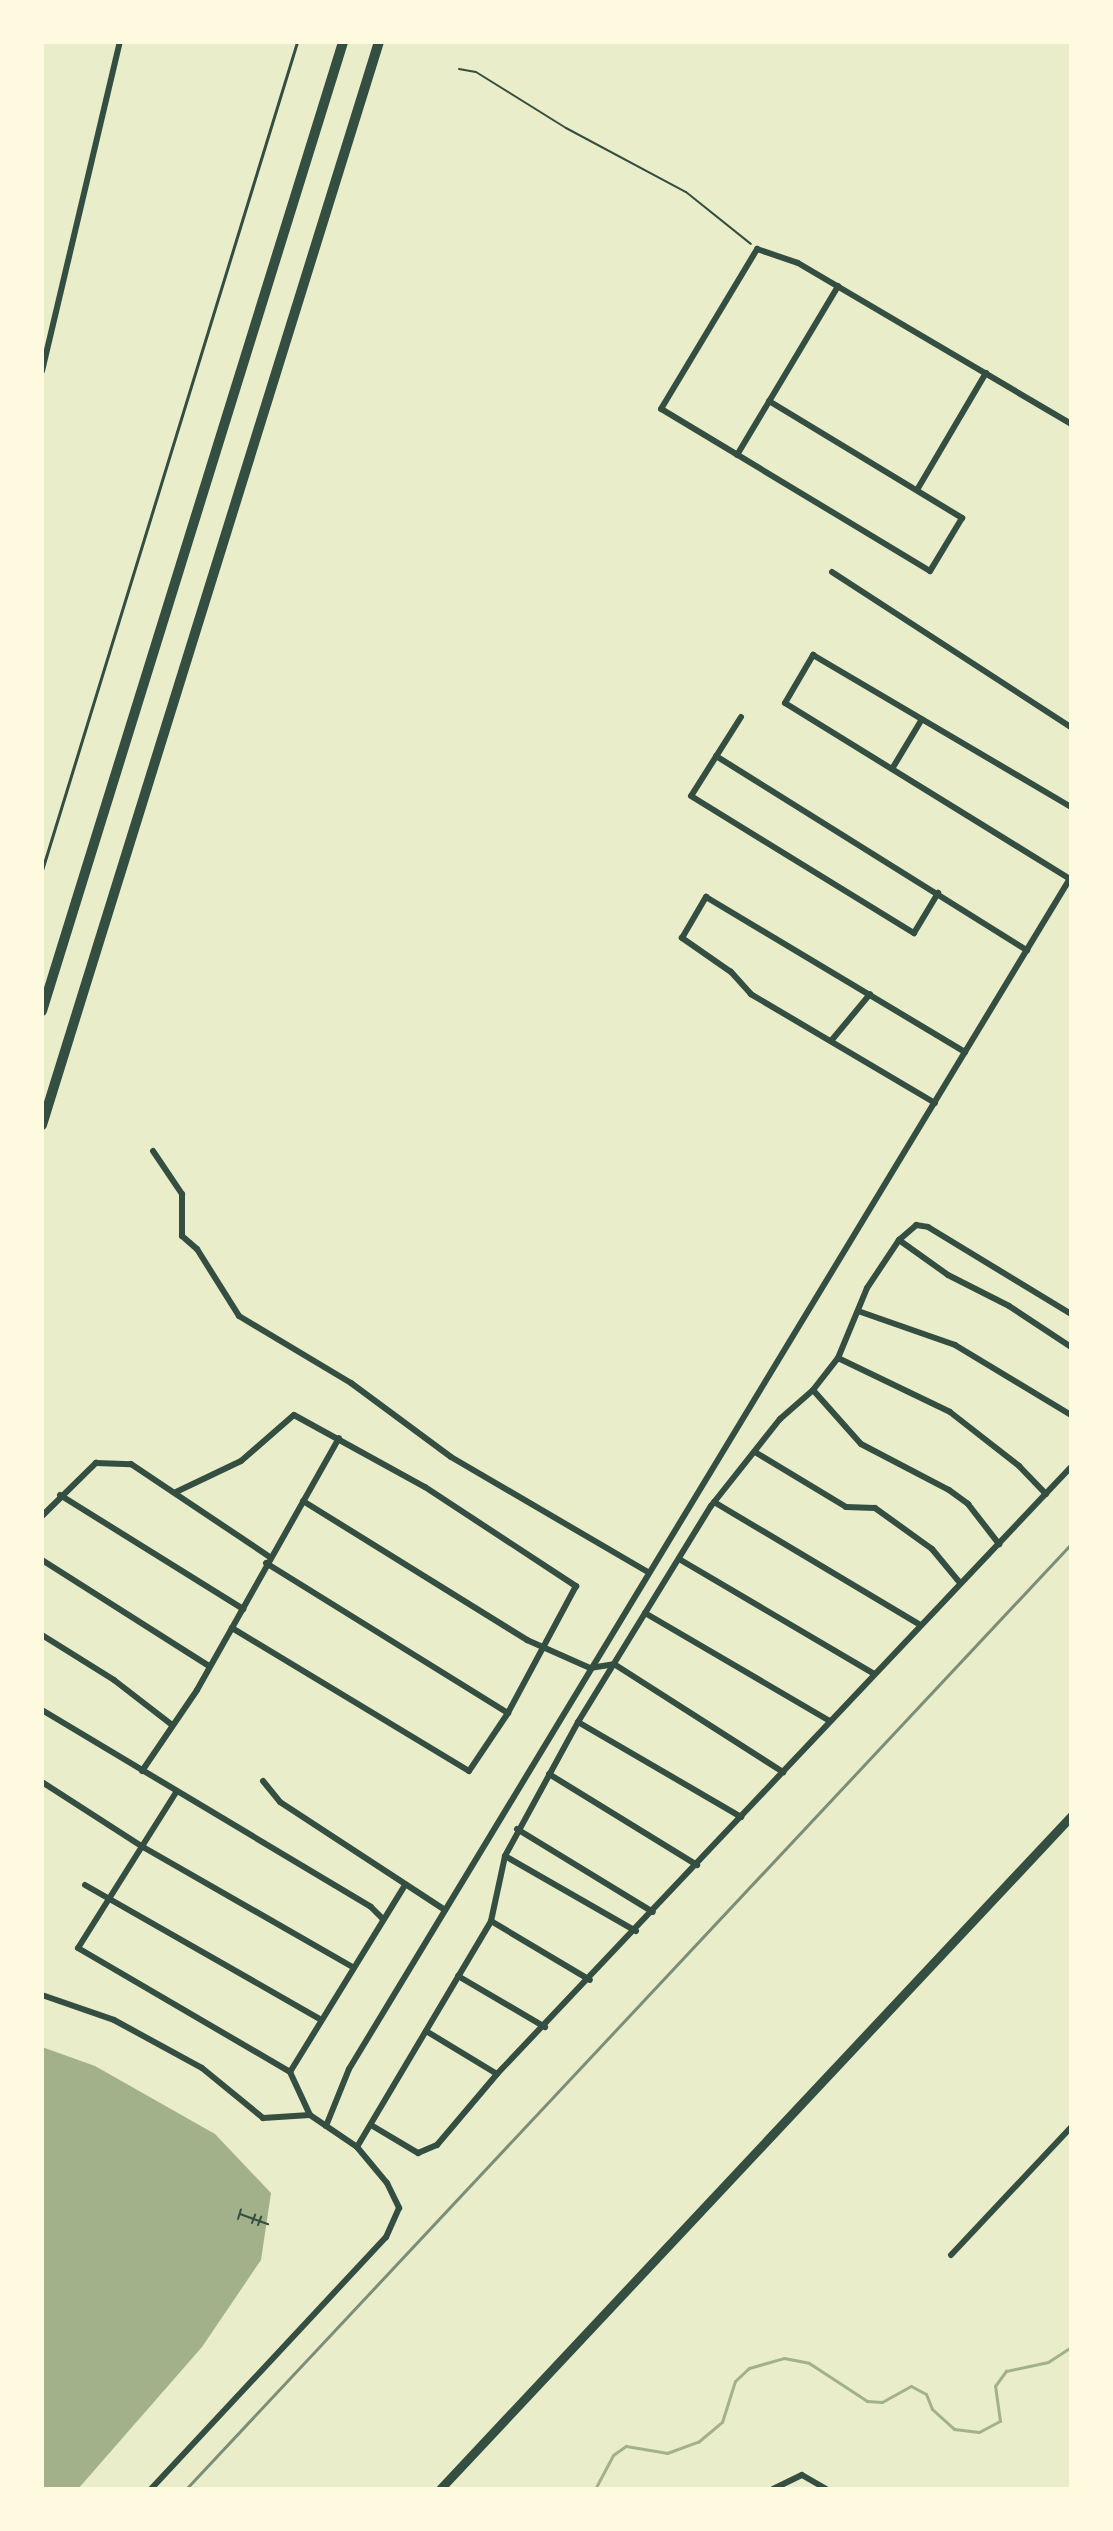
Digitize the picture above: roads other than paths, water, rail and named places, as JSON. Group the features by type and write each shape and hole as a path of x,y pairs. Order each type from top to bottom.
{"highway":[{"path":"42,1011 343,42"},
{"path":"42,1125 379,42"}],"main road":[{"path":"440,2489 1071,1816"}],"street":[{"path":"42,371 120,42"},
{"path":"769,401 962,518 930,571 661,409 757,249 777,253 838,286 1071,424"},
{"path":"737,455 838,286"},
{"path":"917,490 986,373"},
{"path":"832,572 1070,724"},
{"path":"326,2126 349,2069 1070,878 785,703 813,655 1071,807"},
{"path":"741,717 691,796 914,933 938,893"},
{"path":"892,769 922,719"},
{"path":"716,756 1027,950"},
{"path":"935,1103 751,994 731,972 682,938 706,897 965,1052"},
{"path":"831,1041 870,994"},
{"path":"153,1151 182,1194 182,1236 197,1249 239,1316 351,1383 451,1457 648,1572"},
{"path":"357,2147 491,1921 505,1856 578,1722 714,1502 780,1419 813,1390 838,1358 867,1288 899,1240 916,1225 928,1227 1071,1314"},
{"path":"899,1240 948,1275 1071,1347"},
{"path":"858,1311 955,1345 1071,1415"},
{"path":"838,1358 950,1412 1019,1466 1046,1494"},
{"path":"813,1390 861,1444 968,1504 999,1544"},
{"path":"176,1492 241,1461 286,1417 302,1417 573,1582 574,1595 508,1713 469,1771 232,1628"},
{"path":"142,1771 232,1628 339,1438"},
{"path":"755,1452 846,1507 875,1508 932,1549 960,1583"},
{"path":"42,1516 96,1463 111,1461 131,1464 176,1492 268,1560 508,1713"},
{"path":"371,2125 418,2153 429,2152 497,2074 590,1980 1071,1467"},
{"path":"60,1495 243,1609"},
{"path":"303,1501 545,1647 590,1668 614,1664 783,1772"},
{"path":"714,1502 920,1625"},
{"path":"679,1559 874,1674"},
{"path":"42,1560 209,1666"},
{"path":"645,1613 830,1721"},
{"path":"42,1635 114,1680 172,1725"},
{"path":"42,1710 175,1794 358,1899 382,1918"},
{"path":"578,1722 741,1817"},
{"path":"549,1774 697,1865"},
{"path":"263,1781 280,1802 445,1910"},
{"path":"42,1782 143,1847 354,1968"},
{"path":"151,2489 390,2232 398,2204 357,2147 310,2115 290,2072 78,1948 175,1794"},
{"path":"517,1829 653,1912"},
{"path":"505,1856 636,1931"},
{"path":"85,1885 320,2019"},
{"path":"290,2072 320,2019 376,1938 382,1918 405,1885"},
{"path":"491,1921 590,1980"},
{"path":"458,1976 545,2027"},
{"path":"42,1995 107,2017 202,2068 263,2118 310,2115"},
{"path":"426,2031 497,2074"},
{"path":"951,2255 1071,2127"},
{"path":"773,2489 802,2475 826,2489"}],"lane":[{"path":"42,870 297,42"}],"waterway":[{"path":"595,2489 613,2455 626,2446 667,2453 698,2442 722,2422 735,2381 749,2368 784,2358 809,2363 867,2401 882,2402 911,2386 926,2394 932,2409 954,2429 979,2432 1000,2421 995,2386 1006,2371 1048,2362 1071,2347"}],"railway":[{"path":"186,2489 1071,1544"}]}
